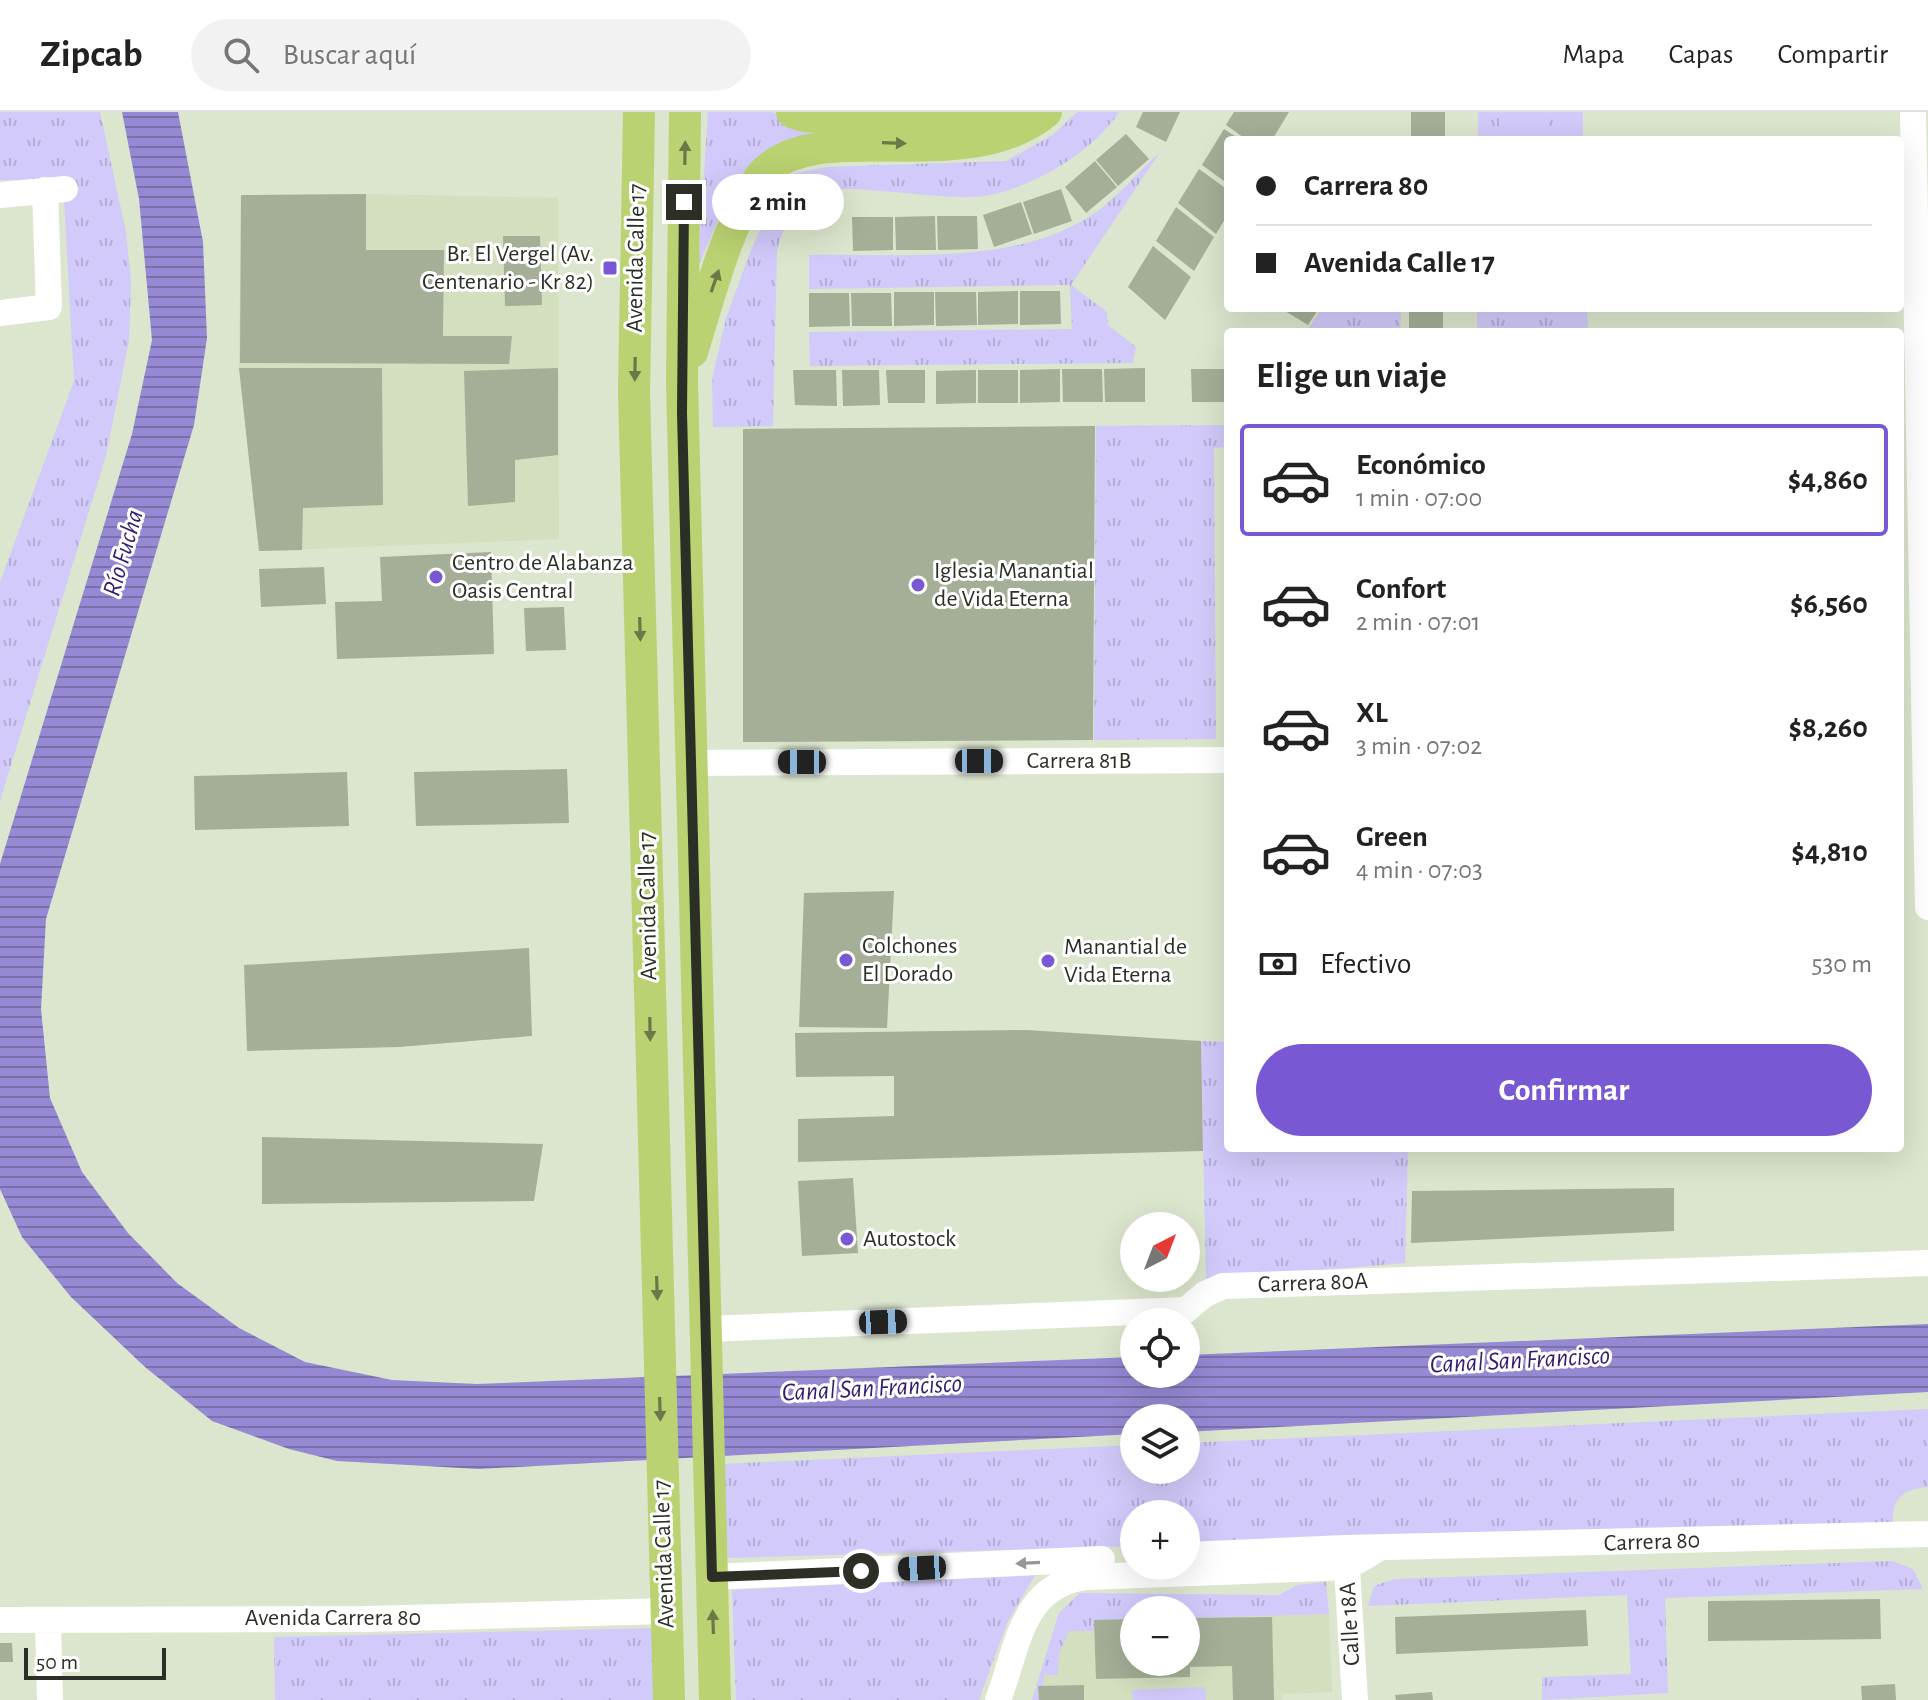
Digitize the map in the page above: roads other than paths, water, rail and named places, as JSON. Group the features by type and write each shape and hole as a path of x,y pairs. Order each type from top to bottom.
{"main road":[{"name":"Avenida Calle 17","path":"685,112 682,382 715,1700"},
{"path":"792,112 804,116 899,120 968,119 999,112"},
{"path":"682,382 739,219 760,177 783,154 806,144 836,141 965,143 1013,131 1046,112"},
{"name":"Avenida Calle 17","path":"638,116 635,406 669,1700"}],"street":[{"path":"1913,112 1916,418 1924,456 1913,763 1928,907"},
{"path":"0,195 55,190 49,307 0,313"},
{"name":"Carrera 81B","path":"691,763 1224,760"},
{"name":"Carrera 80A","path":"706,1340 1186,1310 1205,1294 1235,1286 1928,1263"},
{"name":"Carrera 80","path":"998,1700 1024,1624 1042,1596 1059,1583 1087,1577 1346,1557 1376,1550 1928,1534"},
{"name":"Carrera 80","path":"1200,1555 1346,1557"},
{"name":"Calle 18A","path":"1346,1557 1355,1700"},
{"path":"712,1577 1120,1559"},
{"name":"Avenida Carrera 80","path":"0,1620 364,1619 666,1611"},
{"path":"48,1620 50,1700"}],"water":[{"path":"122,112 178,112 203,242 207,338 194,425 46,919 41,1009 50,1098 82,1172 128,1233 177,1283 239,1328 305,1362 392,1380 477,1384 1120,1358 1120,1388 1200,1388 1200,1354 1928,1324 1928,1392 1200,1431 1200,1404 1120,1404 1120,1435 479,1469 337,1461 289,1449 212,1421 145,1367 71,1297 22,1237 0,1189 0,864 132,434 152,340 139,199"}],"place":[{"name":"Br. El Vergel (Av. Centenario - Kr 82)","path":"610,268"},
{"name":"Centro de Alabanza Oasis Central","path":"436,577"},
{"name":"Iglesia Manantial de Vida Eterna","path":"918,585"},
{"name":"Colchones El Dorado","path":"846,960"},
{"name":"Manantial de Vida Eterna","path":"1048,961"},
{"name":"Autostock","path":"847,1239"}],"water label":[{"name":"Río Fucha","path":"123,553"},
{"name":"Canal San Francisco","path":"1520,1360"},
{"name":"Canal San Francisco","path":"872,1388"}]}
